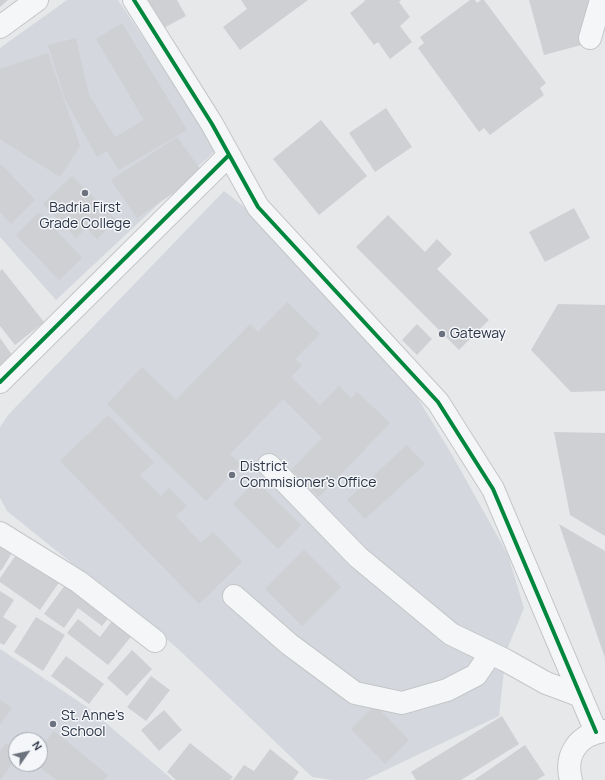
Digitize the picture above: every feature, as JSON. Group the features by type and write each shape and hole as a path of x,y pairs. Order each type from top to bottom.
{"street":[{"path":"0,27 37,0"},
{"path":"134,0 212,124 258,207 438,402 494,489 581,696 600,731 584,738 575,747 570,759 568,772 570,780"},
{"path":"590,38 601,0"},
{"path":"0,382 229,155"},
{"path":"269,465 358,557 451,634 491,653 546,683 581,696"},
{"path":"0,533 80,582 155,641"},
{"path":"234,596 289,644 355,692 361,694 402,703 447,690 476,675 491,653"}],"shaded area":[{"name":"Badria First Grade College","path":"67,0 118,0 217,149 56,300 0,237 0,48"},
{"name":"District Commisioner's Office","path":"224,191 262,221 411,387 451,453 508,555 524,608 506,652 499,716 365,780 332,780 312,777 175,646 7,511 0,498 0,427 9,414"},
{"name":"St. Anne's School","path":"0,649 87,707 173,780 0,780"}],"building":[{"path":"0,0 8,0 0,7"},
{"path":"142,0 177,0 186,16 160,30"},
{"path":"241,0 308,0 240,50 223,27 247,9"},
{"path":"364,0 401,0 399,2 410,17 400,26 412,42 390,59 378,42 374,45 350,13 365,1"},
{"path":"470,0 475,0 477,3 484,0 546,83 540,88 544,95 490,135 484,128 479,132 418,48 424,43 420,37"},
{"path":"529,0 591,0 585,44 544,55"},
{"path":"122,23 187,130 119,170 107,151 97,157 65,99 48,45 76,38 89,95 115,137 144,120 96,39"},
{"path":"48,53 80,146 60,177 0,139 0,69"},
{"path":"386,108 412,147 375,172 349,133"},
{"path":"321,120 367,176 319,215 273,159"},
{"path":"177,137 203,173 137,218 111,180"},
{"path":"1,164 35,200 11,224 0,212"},
{"path":"72,176 116,220 97,239 86,228 76,238 43,204"},
{"path":"574,208 590,238 545,262 529,232"},
{"path":"39,212 82,258 59,280 16,235"},
{"path":"388,215 425,252 437,239 452,254 437,269 489,320 459,350 356,247"},
{"path":"2,269 44,322 15,345 0,326 0,271"},
{"path":"287,302 320,334 295,359 302,365 291,377 320,405 339,386 351,398 357,392 390,423 319,497 291,470 322,438 283,399 230,454 241,464 206,501 107,404 142,367 176,400 250,324 258,332"},
{"path":"558,304 605,305 605,391 571,392 531,350"},
{"path":"417,324 432,339 417,355 402,340"},
{"path":"0,338 15,359 0,369"},
{"path":"108,415 154,462 140,475 161,496 169,488 187,506 176,516 201,543 213,532 242,562 199,604 60,461"},
{"path":"554,432 605,433 605,536 570,515"},
{"path":"407,445 425,464 365,519 347,500"},
{"path":"256,481 301,525 278,549 233,504"},
{"path":"559,524 605,551 605,658"},
{"path":"0,539 15,548 1,571 0,570"},
{"path":"304,550 341,587 302,626 265,589"},
{"path":"18,552 60,581 40,610 0,582 0,578"},
{"path":"68,581 112,613 102,626 78,608 64,628 44,614"},
{"path":"0,591 14,600 3,617 17,626 4,645 0,643"},
{"path":"36,617 65,635 43,671 14,652"},
{"path":"115,617 134,633 108,665 67,633 78,619 100,637"},
{"path":"132,650 152,669 127,696 107,678"},
{"path":"66,656 104,684 89,704 51,676"},
{"path":"151,676 170,690 146,721 127,707"},
{"path":"0,700 12,708 0,725"},
{"path":"375,705 409,740 385,764 351,729"},
{"path":"164,710 182,730 159,751 141,730"},
{"path":"502,716 519,744 461,780 416,780 411,772"},
{"path":"54,731 108,775 104,780 56,780 46,772 48,772 48,738"},
{"path":"6,743 8,744 8,770 0,780 0,751"},
{"path":"190,743 233,777 230,780 176,780 167,772"},
{"path":"525,745 545,775 537,780 474,780"},
{"path":"270,749 299,772 293,780 233,780 244,765 254,771"}],"cycle path":[{"path":"134,0 212,124 258,207 438,402 493,489 596,732"},
{"path":"0,382 229,155"}],"place":[{"name":"Badria First Grade College","path":"85,193"},
{"name":"Gateway","path":"442,334"},
{"name":"District Commisioner's Office","path":"232,475"},
{"name":"St. Anne's School","path":"53,724"}]}
